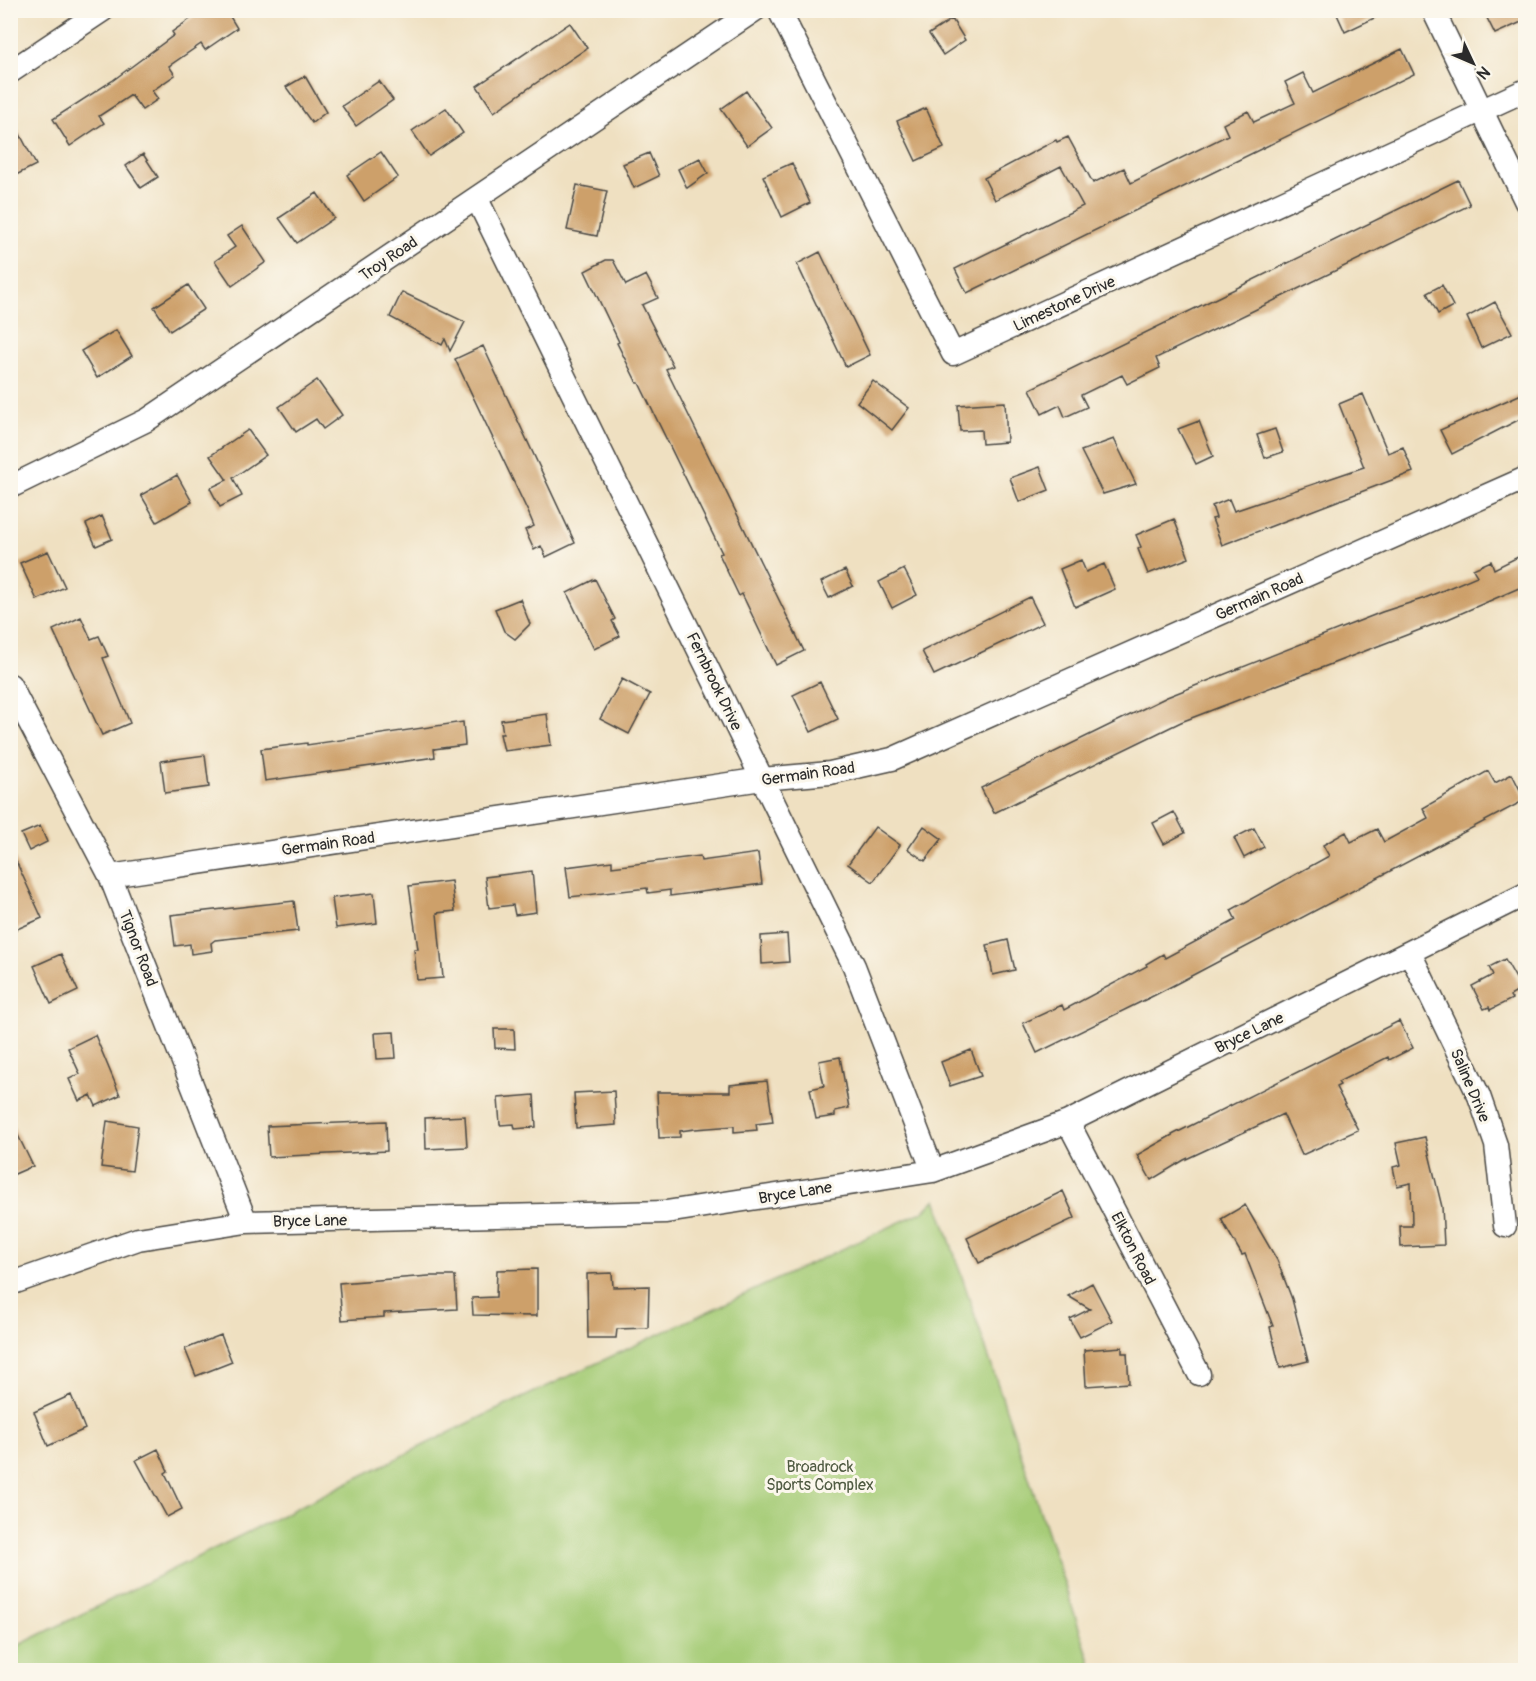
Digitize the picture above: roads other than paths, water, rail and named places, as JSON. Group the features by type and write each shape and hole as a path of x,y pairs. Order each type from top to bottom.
{"street":[{"path":"10,72 103,10"},
{"name":"Troy Road","path":"10,487 147,420 755,10"},
{"name":"Limestone Drive","path":"779,10 953,354 1483,112 1526,90"},
{"path":"1433,10 1526,202"},
{"name":"Fernbrook Drive","path":"477,199 854,966 933,1171"},
{"name":"Germain Road","path":"110,876 762,778 830,773 892,759 1526,478"},
{"name":"Tignor Road","path":"10,685 110,876 246,1222"},
{"name":"Bryce Lane","path":"10,1284 138,1239 246,1222 666,1212 933,1171 1068,1122 1526,894"},
{"name":"Saline Drive","path":"1410,953 1479,1096 1496,1145 1505,1226"},
{"name":"Elkton Road","path":"1068,1122 1199,1374"}],"park label":[{"name":"Broadrock Sports Complex","path":"820,1475"}]}
